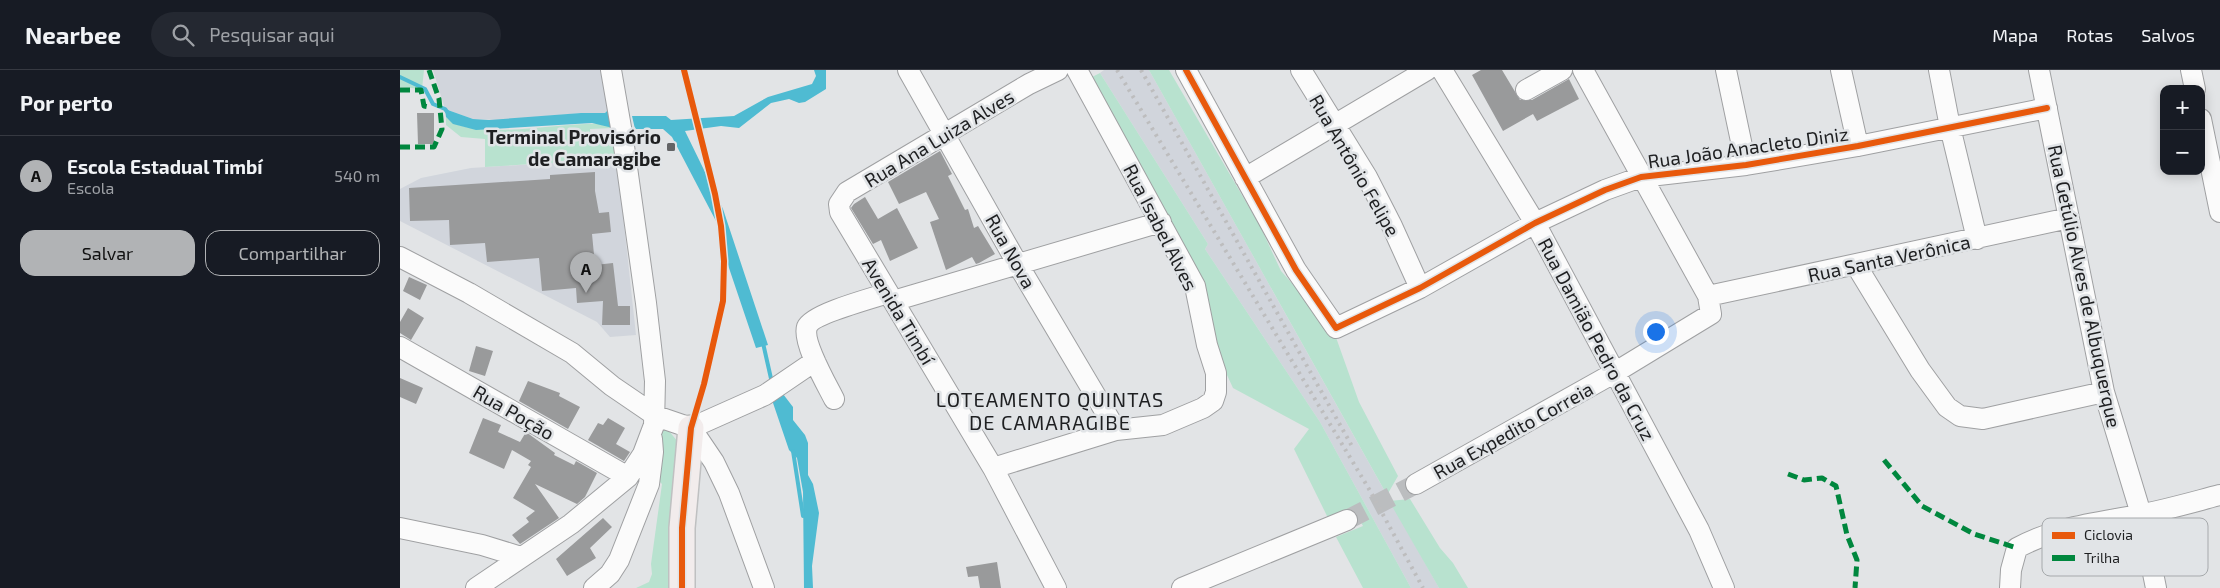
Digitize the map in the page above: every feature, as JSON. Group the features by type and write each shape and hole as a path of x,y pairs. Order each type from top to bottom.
{"main road":[{"path":"682,588 682,528 691,428"}],"street":[{"path":"594,588 610,574 618,560 649,484 654,452 655,381 623,139 611,70"},
{"name":"Rua Nova","path":"908,70 1017,263 1116,430"},
{"name":"Rua Ana Luiza Alves","path":"847,192 1030,84 1058,70"},
{"name":"Rua Isabel Alves","path":"993,468 1116,430 1163,425 1186,416 1213,401 1216,392 1216,373 1194,286 1077,70"},
{"path":"1186,70 1246,178 1428,70"},
{"name":"Rua Antônio Felipe","path":"1301,70 1376,193 1420,288"},
{"name":"Rua Damião Pedro da Cruz","path":"1442,70 1535,223 1699,530 1724,588"},
{"path":"1526,90 1562,70"},
{"path":"1583,70 1710,305"},
{"path":"1726,70 1746,165"},
{"path":"1841,70 1858,146"},
{"path":"1940,70 1950,127 1977,239"},
{"name":"Rua Getúlio Alves de Albuquerque","path":"2039,70 2104,392 2142,518"},
{"path":"2191,70 2194,85"},
{"name":"Rua João Anacleto Diniz","path":"1246,178 1296,270 1336,328 1420,288 1535,223 1605,190 1641,177 1746,165 1858,146 2047,108"},
{"path":"2203,130 2220,212"},
{"name":"Avenida Timbí","path":"847,192 839,204 840,212 993,468 1056,588"},
{"name":"Rua Santa Verônica","path":"1710,305 1856,265 2069,218"},
{"path":"834,400 806,336 807,327 815,319 1161,222"},
{"path":"400,257 469,293 572,353 654,424 691,428 773,391 816,361"},
{"path":"1856,265 1920,370 1948,407 1960,416 1983,419 2104,392"},
{"name":"Rua Expedito Correia","path":"1416,484 1614,373 1710,305"},
{"name":"Rua Poção","path":"400,347 628,478"},
{"path":"476,588 571,524 628,478 643,454 654,424"},
{"path":"691,428 714,462 729,493 764,588"},
{"path":"2121,518 2220,495"},
{"path":"1182,588 1347,520"},
{"path":"400,528 482,545 521,557"},
{"path":"2010,588 2011,570 2017,548 2042,536"}],"shaded area":[{"path":"433,70 600,70 609,109 605,113 600,114 581,113 502,120 473,119 445,109"},
{"path":"1104,70 1149,70 1439,588 1411,588 1320,422 1205,249 1208,244 1100,73"},
{"path":"617,159 636,335 610,337 597,322 400,221 400,189 421,178 471,168"}],"green space":[{"path":"400,70 424,70 422,89 400,87"},
{"path":"1149,70 1169,70 1260,226 1281,271 1333,329 1359,402 1398,476 1387,495"},
{"path":"1100,73 1208,244 1205,249 1320,422 1411,588 1363,588 1336,537 1363,526 1354,510 1329,520 1294,449 1309,429 1233,388 1090,78"},
{"path":"446,117 458,125 475,129 496,130 602,124 613,128 590,129 591,143 615,143 617,159 485,167 485,139 461,137 446,125"},
{"path":"660,420 678,442 671,588 636,588 649,582 652,574 651,564 662,484 656,478"},
{"path":"1410,499 1440,548 1453,563 1468,588 1439,588 1389,501"}],"water":[{"path":"814,70 826,70 826,89 805,102 799,103 789,99 771,103 739,128 721,126 685,131 723,209 768,345 756,348 729,268 717,223 672,137 663,129 635,129 632,116 666,116 671,120 734,116 768,97 812,84 816,76"},
{"path":"445,109 473,119 489,120 605,113 609,109 613,128 592,123 476,130 453,124 446,117"},
{"path":"783,394 793,407 793,420 805,435 808,443 808,475 813,484 819,513 812,566 813,588 804,588 803,492 797,458 789,450 772,400"}],"building":[{"path":"1481,70 1502,70 1520,100 1532,100 1569,79 1579,99 1537,121 1533,114 1503,131 1472,75"},
{"path":"417,113 434,113 434,144 418,144"},
{"path":"940,151 952,174 948,176 965,210 968,209 974,228 978,226 995,254 976,264 972,257 946,270 930,222 939,219 926,192 899,204 888,182"},
{"path":"595,172 595,191 599,213 609,212 611,232 592,234 595,265 613,263 618,306 630,306 630,325 602,325 603,301 577,303 576,288 542,291 539,258 487,262 485,243 450,245 449,220 410,221 409,188 550,179 550,175"},
{"path":"865,197 878,219 897,208 918,248 890,261 881,240 873,244 851,208"},
{"path":"409,277 427,285 420,300 403,291"},
{"path":"408,308 424,318 411,340 400,333 400,322"},
{"path":"476,346 493,351 485,376 469,371"},
{"path":"400,378 423,388 416,404 400,397"},
{"path":"528,381 560,393 559,396 580,407 568,429 519,401"},
{"path":"483,418 501,425 498,432 520,442 526,432 555,453 554,455 574,465 576,461 597,473 585,497 577,504 535,484 559,518 520,544 512,535 529,522 526,518 535,511 513,498 531,467 528,465 531,461 512,450 504,469 469,453"},
{"path":"608,418 625,428 616,444 630,452 624,461 588,440 598,423 603,425"},
{"path":"603,518 612,527 590,548 596,558 567,576 556,559"},
{"path":"997,562 1001,588 980,588 978,576 968,577 966,567"}],"waterway":[{"path":"400,77 425,89 433,104 445,109 448,113"},
{"path":"763,343 772,383"},
{"path":"793,451 803,516"}],"tunnel":[{"path":"1347,520 1416,484"}],"railway":[{"path":"1117,70 1369,489 1423,588"},
{"path":"1141,70 1353,448"}],"marked path":[{"path":"400,147 434,147 442,129 439,99 429,70"},
{"path":"400,90 421,90 424,106 429,107"},
{"path":"1884,460 1922,506 1974,534 2017,548"},
{"path":"1788,474 1804,480 1822,478 1836,486 1847,535 1857,560 1855,588"}],"cycle path":[{"path":"682,588 682,528 691,428 704,384 723,301 724,261 721,226 715,194 684,70"},
{"path":"1186,70 1296,270 1336,328 1420,288 1535,223 1605,190 1641,177 1746,165 1858,146 2047,108"}],"place":[{"name":"Terminal Provisório de Camaragibe","path":"671,147"},
{"name":"Escola Estadual Timbí","path":"586,293"}],"district":[{"name":"LOTEAMENTO QUINTAS DE CAMARAGIBE","path":"1050,410"}]}
